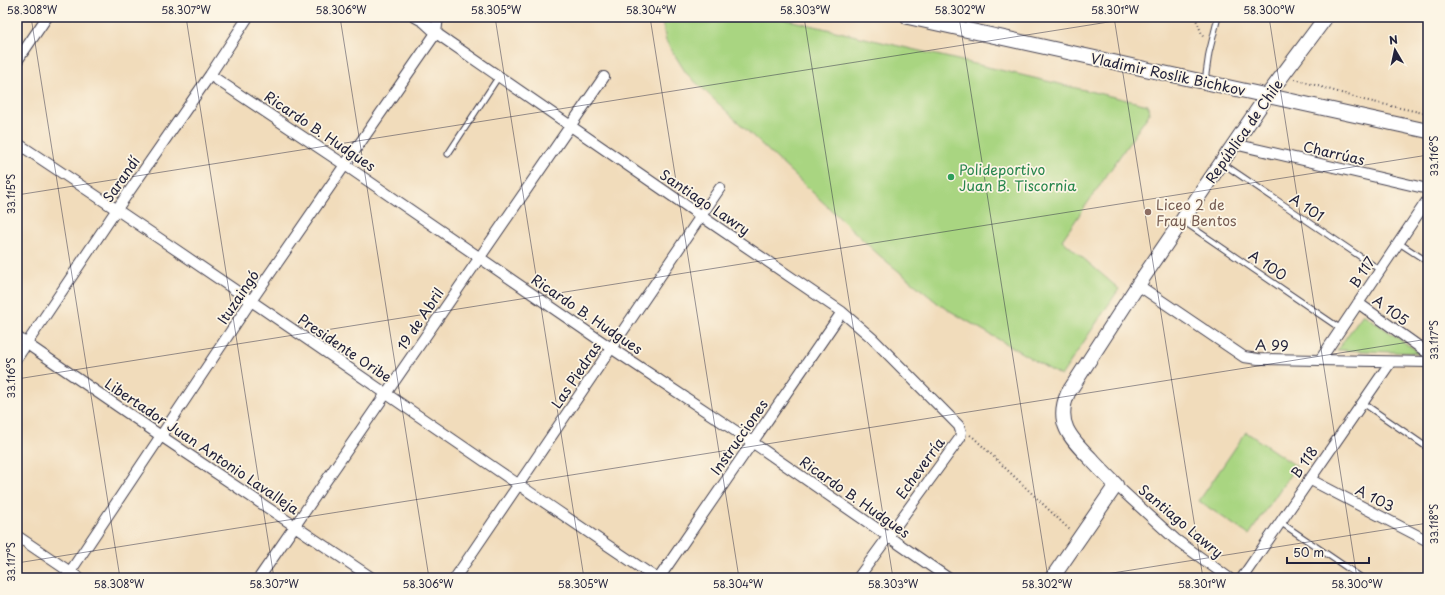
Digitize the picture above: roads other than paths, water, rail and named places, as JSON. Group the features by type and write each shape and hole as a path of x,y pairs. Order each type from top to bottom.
{"street":[{"path":"17,61 47,17"},
{"name":"Sarandí","path":"17,358 248,17"},
{"name":"Santiago Lawry","path":"415,17 424,22 436,33 842,312 863,329 960,426 961,432"},
{"path":"436,33 438,17"},
{"name":"Vladimir Roslik Bichkov","path":"908,17 1428,132"},
{"name":"República de Chile","path":"1116,485 1078,446 1067,431 1063,419 1065,398 1071,386 1138,285 1234,144 1282,75 1326,17"},
{"name":"Ituzaingó","path":"72,576 161,436 251,301 436,33"},
{"name":"Ricardo B. Hudgues","path":"210,75 345,165 611,348 752,442 948,578"},
{"name":"19 de Abril","path":"259,578 604,77"},
{"name":"Presidente Oribe","path":"17,143 117,209 518,485 656,578"},
{"name":"Charrúas","path":"1234,144 1428,189"},
{"name":"Las Piedras","path":"455,578 720,188"},
{"name":"B 117","path":"1320,360 1428,199"},
{"name":"A 99","path":"1138,285 1244,357 1258,359 1390,363 1428,362"},
{"name":"A 105","path":"1358,303 1428,353"},
{"name":"Instrucciones","path":"659,578 842,312"},
{"name":"Libertador Juan Antonio Lavalleja","path":"17,337 372,578"},
{"name":"B 118","path":"1242,578 1390,363"},
{"name":"Echeverría","path":"858,578 960,438 961,432"},
{"name":"A 103","path":"1309,480 1428,541"},
{"path":"1052,578 1116,485"},
{"name":"Santiago Lawry","path":"1116,485 1175,539 1229,578"},
{"path":"17,536 72,576"}],"lane":[{"path":"1204,82 1209,53 1218,17"},
{"path":"448,154 499,76"},
{"name":"A 101","path":"1221,163 1380,270"},
{"name":"A 100","path":"1182,220 1340,329"},
{"path":"1399,243 1428,262"},
{"path":"1363,403 1428,448"},
{"path":"1280,522 1362,578"}],"place":[{"name":"Polideportivo Juan B. Tiscornia","path":"951,177"},
{"name":"Liceo 2 de Fray Bentos","path":"1148,212"}]}
